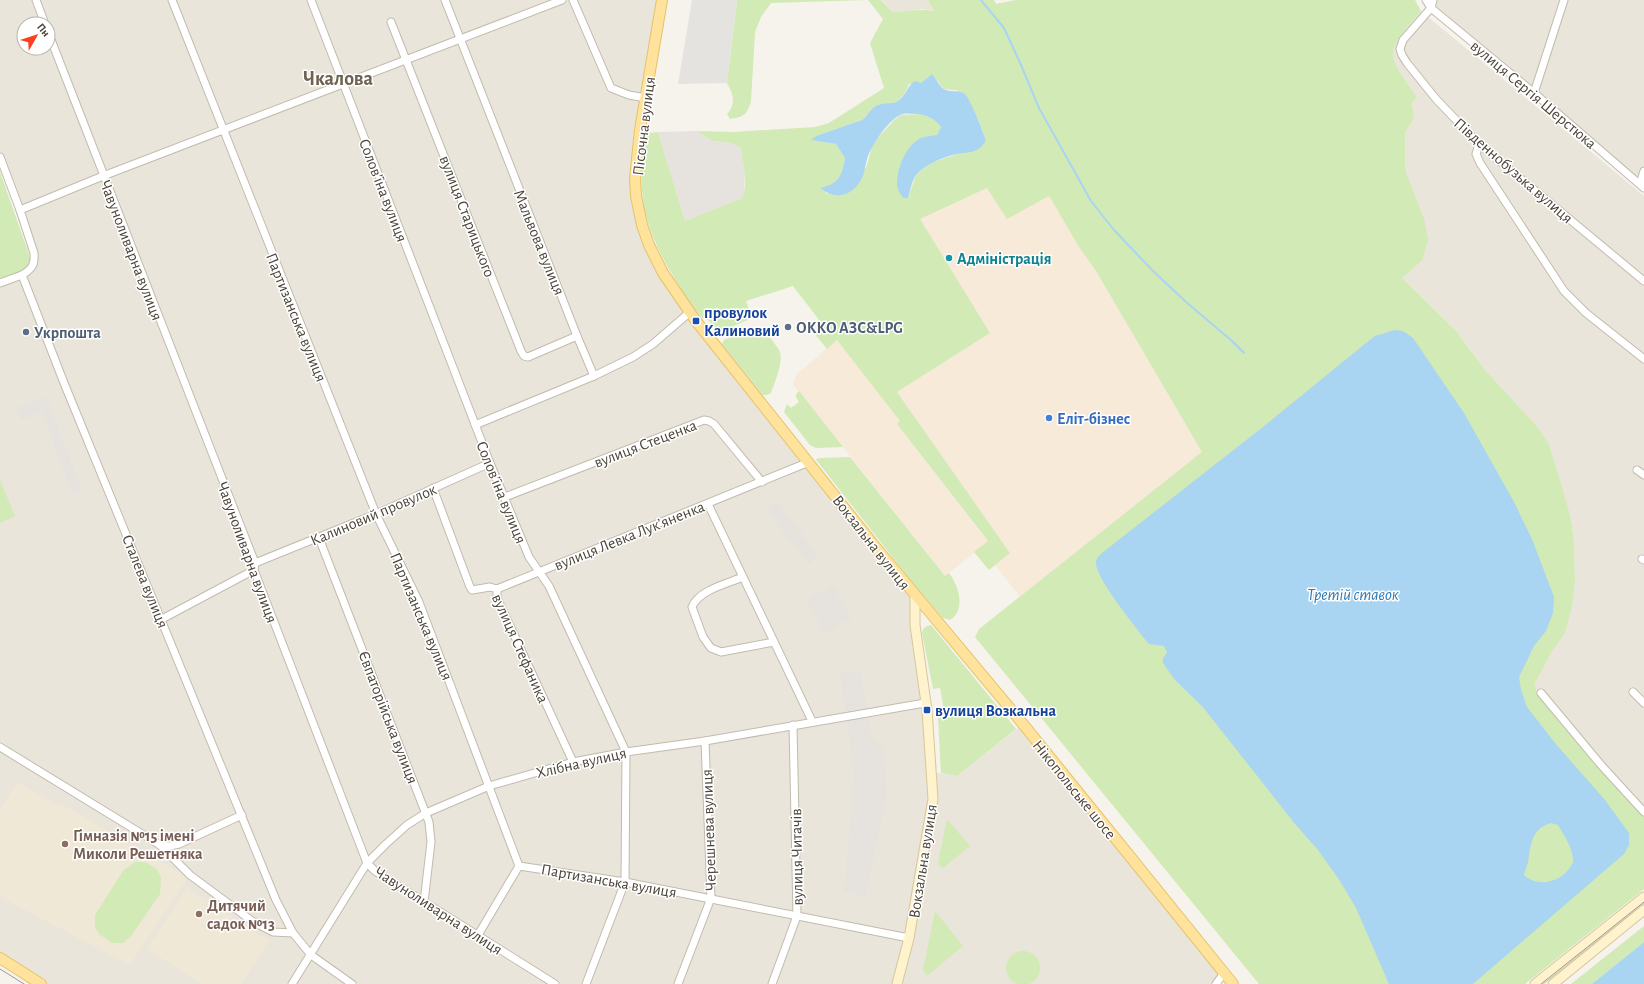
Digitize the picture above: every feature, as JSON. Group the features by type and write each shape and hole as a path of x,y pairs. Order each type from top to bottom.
{"main road":[{"name":"Пісочна вулиця","path":"662,0 640,130 636,164 636,196 638,212 645,237 671,286 690,312"},
{"name":"Вокзальна вулиця","path":"690,312 915,595"},
{"name":"Нікопольське шосе","path":"915,595 1023,724 1233,984"},
{"path":"0,958 41,984"}],"street":[{"path":"36,0 42,16"},
{"name":"Партизанська вулиця","path":"172,0 222,130 376,514 419,602 519,866 625,882 909,938"},
{"name":"Соловʼїна вулиця","path":"311,0 342,84 475,425 529,557 549,586 626,752 625,882 586,984"},
{"name":"Мальвова вулиця","path":"445,0 459,39 594,376"},
{"path":"20,210 103,176 562,0"},
{"path":"573,0 611,88 623,94 646,98"},
{"name":"вулиця Сергія Шерстюка","path":"1426,0 1431,8 1534,93 1642,186"},
{"path":"1431,8 1433,0"},
{"path":"1534,93 1564,0"},
{"name":"Південнобузька вулиця","path":"1431,8 1402,40 1400,49 1402,55 1436,99 1479,144 1644,281"},
{"name":"вулиця Старицького","path":"391,22 521,351 524,356 528,357 577,336"},
{"name":"Чавуноливарна вулиця","path":"56,53 367,863 375,871 555,984"},
{"path":"1479,144 1476,154 1480,163 1564,291 1586,313 1644,359"},
{"path":"0,157 34,253 34,260 30,270 22,275 0,283"},
{"path":"1642,186 1644,171"},
{"name":"Сталева вулиця","path":"22,275 64,383 276,900 293,933 311,955 352,984"},
{"path":"475,425 594,376 640,353 653,344 690,312"},
{"name":"вулиця Стеценка","path":"505,497 704,420 714,424 762,482"},
{"name":"вулиця Левка Лукʼяненка","path":"497,589 809,462"},
{"name":"Калиновий провулок","path":"162,619 254,567 490,463"},
{"path":"1637,470 1644,475"},
{"name":"вулиця Стефаника","path":"432,488 470,587 472,590 490,587 497,589 497,598 572,762"},
{"path":"708,504 812,721"},
{"name":"Євпаторійська вулиця","path":"319,538 429,822 431,842 424,902"},
{"path":"743,577 704,593 695,600 692,608 703,637 710,648 721,652 774,642"},
{"name":"Вокзальна вулиця","path":"897,984 909,938 933,799 925,702 915,625 915,595"},
{"path":"1633,692 1644,703"},
{"path":"1541,693 1601,765 1644,812"},
{"name":"Хлібна вулиця","path":"292,984 367,863 407,825 426,813 489,786 572,762 626,752 705,741 925,702"},
{"name":"вулиця Читачів","path":"772,984 797,916 793,725"},
{"name":"Черешнева вулиця","path":"678,984 711,898 705,741"},
{"path":"0,747 160,845 190,875 252,921 273,932 293,933"},
{"path":"160,845 170,846 179,844 242,815"},
{"path":"478,935 519,866"},
{"path":"1535,984 1644,897"},
{"path":"1553,984 1644,910"},
{"path":"1216,984 1224,974"}],"shaded area":[{"path":"0,0 662,0 636,196 663,273 915,595 931,772 957,776 1023,724 1224,973 1216,984 41,984 0,958 0,283 22,275 34,260 0,157"},
{"path":"692,0 737,0 727,83 678,84"},
{"path":"882,0 928,0 934,11 922,9 906,12 893,12"},
{"path":"1426,0 1644,0 1644,188"},
{"path":"1421,11 1644,196 1644,816 1571,735 1537,694 1535,683 1553,650 1565,633 1575,582 1574,542 1571,519 1549,444 1537,426 1485,370 1457,332 1402,278 1422,261 1424,218 1406,172 1405,163 1405,133 1414,118 1412,102 1417,97 1398,71 1392,59 1392,51 1397,39"},
{"path":"696,131 713,141 730,143 740,147 745,170 744,194 742,198 685,221 658,132"},
{"name":"Еліт-бізнес","path":"987,188 1049,196 1079,247 1096,271 1203,452 1020,597 995,565 1010,553 897,392 990,333 919,219"},
{"path":"837,340 901,421 897,424 988,542 945,576 793,384 797,374"},
{"path":"46,397 82,491 73,495 42,412 21,420 16,408"},
{"path":"777,501 818,556 808,564 766,510"},
{"path":"833,586 851,619 824,633 806,600"},
{"path":"860,670 872,739 883,748 887,794 865,896 844,892 854,779 847,715 840,674"},
{"name":"Гімназія №15 імені Миколи Решетняка","path":"17,782 59,806 60,803 188,878 130,965 0,897 0,810"},
{"name":"Дитячий садок №13","path":"187,888 269,941 241,984 202,984 147,949"}],"green space":[{"path":"737,0 868,0 771,3 761,17 755,32 751,101 748,109 742,116 730,119 727,114 732,107 733,99 727,83"},
{"path":"868,0 881,0 893,12 919,10 934,11 928,0 994,0 996,4 1016,0 1415,0 1421,11 1401,36 1395,45 1393,52 1394,61 1417,97 1412,102 1414,118 1405,133 1405,163 1406,172 1424,218 1428,240 1422,261 1402,278 1457,332 1485,370 1537,426 1549,444 1571,519 1574,542 1575,582 1572,606 1565,633 1553,650 1535,683 1537,694 1571,735 1644,816 1644,889 1525,984 1259,984 975,637 979,629 1202,452 1096,271 1079,247 1049,196 1007,219 987,188 920,219 990,333 897,392 1010,553 989,570 974,552 988,541 897,424 900,421 837,340 827,349 814,333 823,325 793,286 746,301 752,318 720,332 708,320 702,318 675,279 659,251 644,206 642,189 642,138 648,133 658,132 685,221 742,198 745,179 740,147 730,143 713,141 696,131 733,132 815,127 829,123 884,88 870,43 883,19","holes":["932,74 943,88 957,90 971,107 978,119 986,140 958,154 933,162 923,169 916,175 908,198 898,176 905,155 937,135 941,127 938,121 921,114 901,115 893,121 872,147 866,168 828,194 820,188 832,184 838,179 841,175 845,158 836,144 812,140 816,136 862,120 873,108 878,105 895,102 906,92 909,84 921,83"]},
{"path":"0,172 31,260 28,268 0,280"},
{"path":"750,329 767,335 781,354 780,365 771,393 767,395 763,395 722,344 724,340"},
{"path":"799,391 843,447 816,448 810,445 784,412 787,404 791,408 799,402 796,394"},
{"path":"850,457 945,576 949,573 953,578 958,591 959,604 955,616 950,620 943,618 912,582 816,459"},
{"path":"0,480 15,516 0,523"},
{"path":"931,625 1016,729 957,776 941,773 938,718 945,716 940,688 933,689 922,633 923,629"},
{"path":"947,819 970,846 943,868 938,863"},
{"path":"135,862 145,862 157,869 161,878 160,894 131,936 123,943 112,943 99,934 95,927 95,915 123,871"},
{"path":"935,911 963,946 927,976 923,970"},
{"path":"1644,926 1644,942 1592,984 1571,984"},
{"path":"1020,951 1026,951 1030,952 1037,958 1040,968 1039,975 1033,982 1026,985 1020,985 1016,984 1009,978 1006,971 1006,965 1007,961 1013,954"}],"water":[{"path":"932,74 940,86 944,89 965,94 986,140 983,144 977,150 946,157 920,171 916,175 911,186 908,198 903,198 898,189 897,178 903,158 916,141 923,137 937,135 941,127 934,120 925,115 903,114 892,121 878,138 868,156 861,180 857,186 848,193 842,195 831,194 820,188 835,182 838,179 841,175 845,158 836,144 811,140 816,136 862,120 873,108 878,105 897,102 902,98 912,83 915,81 921,83"},
{"name":"Третій ставок","path":"1395,330 1403,331 1413,338 1464,413 1514,502 1532,539 1554,597 1553,613 1546,631 1534,646 1519,677 1521,690 1527,707 1555,743 1605,800 1629,833 1629,845 1624,854 1473,984 1389,984 1356,908 1340,881 1318,850 1295,824 1202,706 1175,680 1163,663 1163,658 1167,653 1164,646 1149,644 1110,592 1098,570 1096,563 1097,558 1102,553 1268,423 1375,336","holes":["1551,823 1558,825 1566,838 1572,853 1572,864 1559,878 1547,882 1529,879 1524,875 1533,838 1539,829 1544,826"]},
{"path":"1644,942 1644,984 1592,984"}],"waterway":[{"path":"981,0 1004,28 1039,108 1091,201 1114,230 1152,270 1244,353"}],"tram line":[{"path":"1541,984 1644,902"},
{"path":"0,969 24,984"}],"place":[{"name":"Адміністрація","path":"949,258"},
{"name":"провулок Калиновий","path":"696,321"},
{"name":"ОККО АЗС&LPG","path":"788,327"},
{"name":"Укрпошта","path":"26,332"},
{"name":"Еліт-бізнес","path":"1049,418"},
{"name":"вулиця Возкальна","path":"927,710"},
{"name":"Гімназія №15 імені Миколи Решетняка","path":"65,844"},
{"name":"Дитячий садок №13","path":"199,914"}],"district":[{"name":"Чкалова","path":"338,78"}]}
